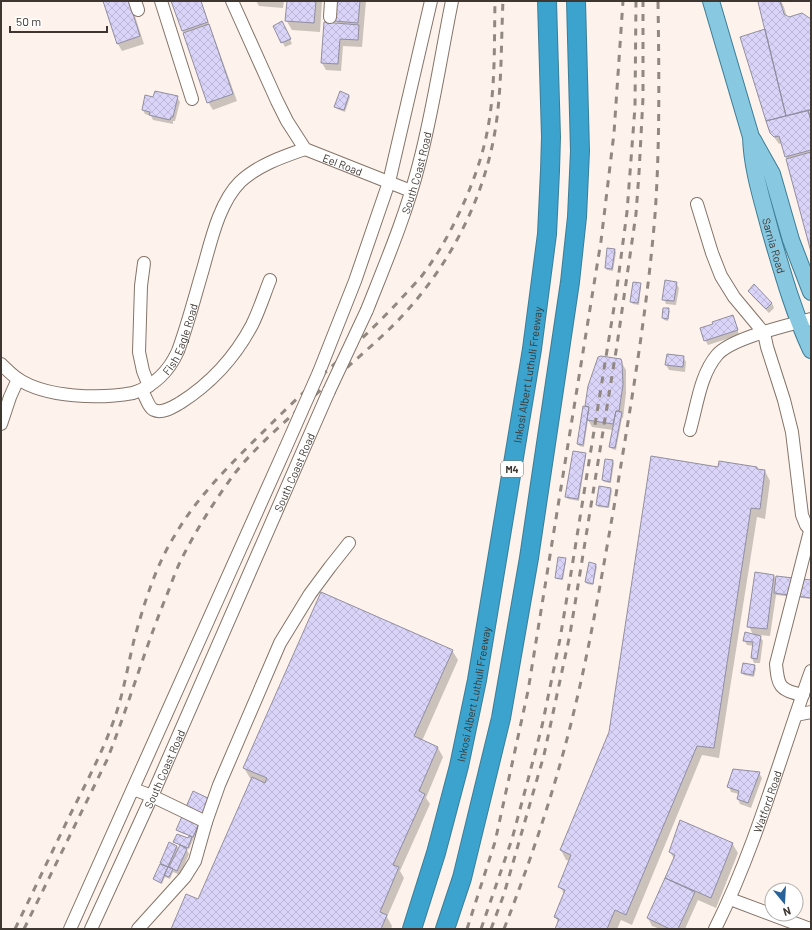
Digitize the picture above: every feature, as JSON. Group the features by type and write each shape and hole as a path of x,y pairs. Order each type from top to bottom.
{"highway":[{"name":"Inkosi Albert Luthuli Freeway","path":"412,929 436,853 459,766 477,680 532,349 547,234 550,171 551,130 547,1"},
{"path":"444,929 462,878 502,718 529,558 570,282 577,217 580,151 576,1"}],"main road":[{"name":"Sarnia Road","path":"711,1 751,137 756,180 780,267 805,321 811,350"},
{"name":"Sarnia Road","path":"751,137 772,174 791,240 811,292"}],"street":[{"path":"161,1 192,99"},
{"path":"232,1 277,101 287,121 305,149"},
{"path":"330,17 331,1"},
{"name":"South Coast Road","path":"70,929 319,372 355,281 389,182 431,1"},
{"name":"South Coast Road","path":"92,929 329,392 367,310 402,223 412,191 428,125 452,1"},
{"name":"Eel Road","path":"305,149 412,191"},
{"name":"Fish Eagle Road","path":"1,364 18,379 33,386 49,392 76,396 128,394 145,388 158,379 169,368 178,351 211,241 228,198 240,183 259,168 279,158 305,149"},
{"path":"697,204 712,253 721,276 734,297 764,333 792,432 806,513 803,520 811,531 776,664 778,680 781,686 786,691 802,695"},
{"path":"144,263 141,286 139,352 150,407 159,411 177,404 190,396 225,366 252,324 270,280"},
{"path":"690,430 708,369 716,356 724,348 745,339 805,321"},
{"path":"1,424 18,379"},
{"path":"138,929 185,877 195,861 206,822 220,785 280,643 310,594 349,543"},
{"name":"Watford Road","path":"715,929 730,899 766,805 811,671"},
{"path":"796,715 811,712"},
{"path":"132,789 152,796 206,822"},
{"path":"730,899 810,929"}],"building":[{"path":"103,1 129,1 140,36 117,44"},
{"path":"171,1 201,1 208,22 182,31"},
{"path":"287,1 316,1 314,23 285,21"},
{"path":"337,1 360,1 358,23 335,21"},
{"path":"780,1 784,14 789,17 802,13 811,19 811,110 786,116 758,2"},
{"path":"282,21 291,39 281,43 273,26"},
{"path":"324,22 359,25 358,40 340,39 338,64 321,63"},
{"path":"209,24 233,94 207,103 183,33"},
{"path":"765,29 786,116 766,121 740,37"},
{"path":"155,91 178,96 173,117 171,117 170,120 149,115 150,112 142,110 145,95 153,97"},
{"path":"340,91 349,95 344,110 334,107"},
{"path":"808,110 811,121 811,150 785,157 779,136 774,137 770,133 766,121"},
{"path":"808,110 811,110 811,121"},
{"path":"811,152 811,252 786,159"},
{"path":"607,248 615,249 612,269 605,268"},
{"path":"665,280 677,282 674,301 662,300"},
{"path":"633,282 641,283 638,303 630,302"},
{"path":"754,284 772,303 766,309 748,291"},
{"path":"663,308 669,308 668,319 662,318"},
{"path":"733,315 738,330 704,341 700,328"},
{"path":"667,354 684,356 683,367 665,365"},
{"path":"601,356 621,359 622,362 623,385 619,411 616,411 613,424 587,420 589,407 585,406 588,386 598,357"},
{"path":"583,406 589,407 583,445 577,444"},
{"path":"616,411 622,412 615,448 609,447"},
{"path":"573,451 586,453 578,499 565,497"},
{"path":"651,456 718,467 719,461 757,467 757,469 765,470 760,509 751,508 714,748 697,746 626,915 615,910 607,929 555,929 559,919 554,917 565,890 558,887 571,855 560,850 609,732"},
{"path":"605,459 613,460 610,482 602,480"},
{"path":"599,486 611,488 608,507 596,505"},
{"path":"558,557 566,558 562,579 555,578"},
{"path":"589,562 596,564 593,584 585,582"},
{"path":"755,572 774,575 767,629 747,627"},
{"path":"776,576 811,580 811,598 774,593"},
{"path":"321,592 453,650 414,736 438,747 419,791 425,794 393,865 399,867 380,912 387,915 381,929 171,929 186,894 198,899 252,777 265,783 267,778 243,768"},
{"path":"745,632 761,636 757,659 751,658 753,642 743,641"},
{"path":"743,663 755,665 753,675 741,673"},
{"path":"733,769 760,772 748,803 737,799 739,791 727,787"},
{"path":"193,791 210,799 193,837 176,830"},
{"path":"680,820 733,843 711,898 665,878 675,855 669,852"},
{"path":"177,834 188,838 189,836 192,837 188,848 173,842"},
{"path":"169,842 177,846 168,867 160,863"},
{"path":"180,845 187,849 177,871 169,867"},
{"path":"160,864 168,867 161,883 153,879"},
{"path":"168,867 173,869 169,877 164,875"},
{"path":"665,878 695,892 678,929 670,929 647,918"}],"railway":[{"path":"15,929 106,740 119,705 134,640 146,599 156,573 175,535 196,504 234,461 369,332 421,277 450,232 473,180 488,128 494,74 495,1"},
{"path":"24,929 107,760 150,638 175,574 206,515 235,473 258,447 381,337 403,315 423,292 441,267 456,241 470,213 481,185 490,155 496,125 500,79 503,1"},
{"path":"467,929 495,842 528,691 601,241 614,133 623,1"},
{"path":"481,929 512,839 542,726 560,639 616,295 627,212 635,107 636,1"},
{"path":"491,929 504,894 544,755 570,634 581,567 617,345 636,214 643,98 643,1"},
{"path":"504,929 543,820 568,735 581,682 614,507 643,325 652,252 657,188 659,81 658,1"}]}
